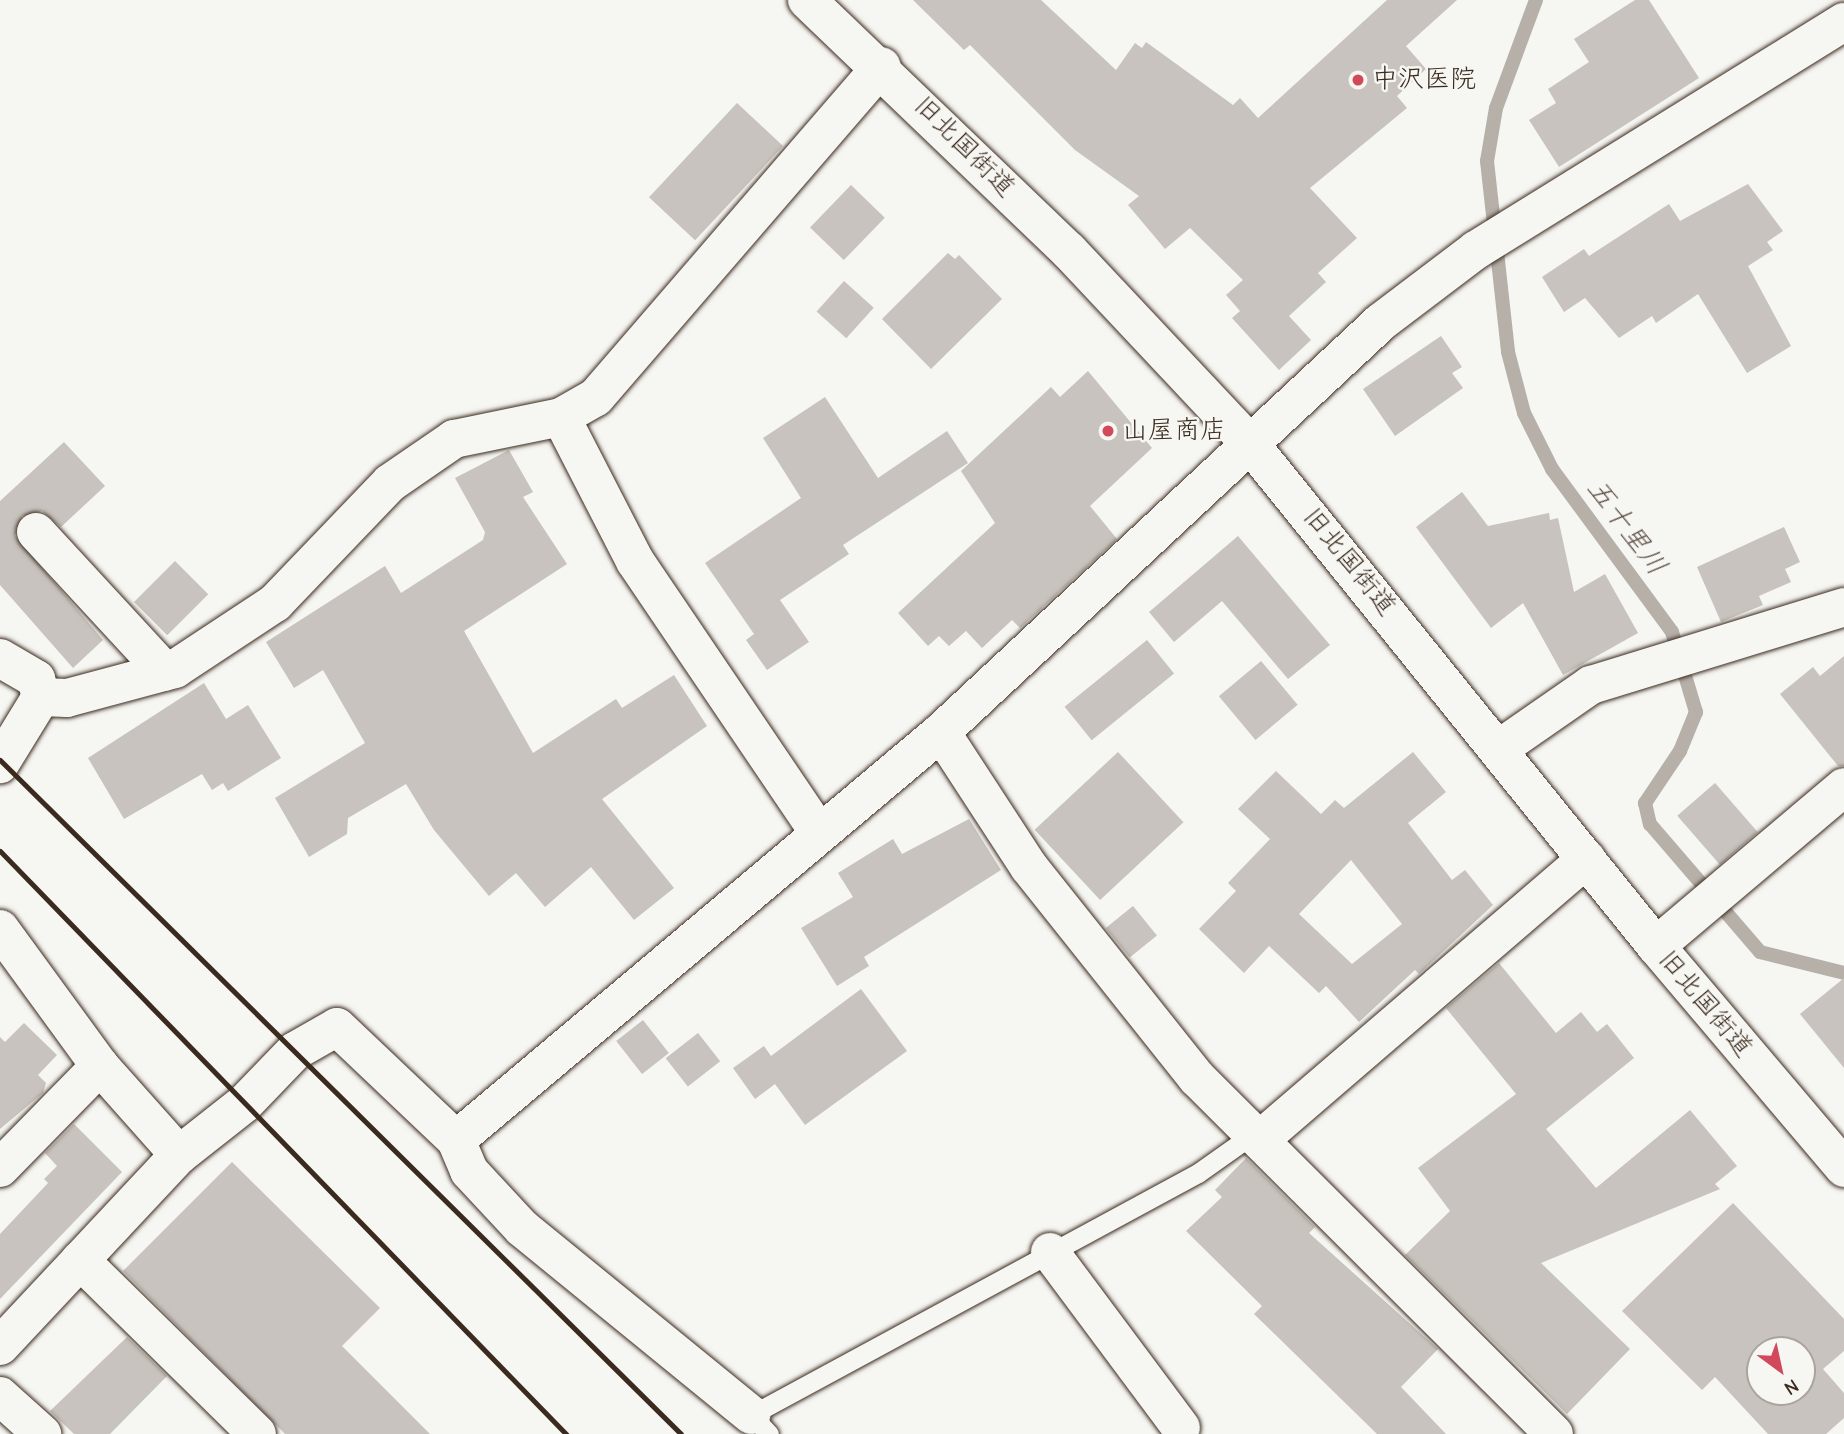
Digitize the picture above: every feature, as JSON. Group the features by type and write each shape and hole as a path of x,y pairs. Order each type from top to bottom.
{"street":[{"name":"旧北国街道","path":"807,0 882,66 1069,251 1251,445 1500,748 1656,946 1844,1168"},
{"path":"456,1140 941,732 1381,322 1476,250 1844,22"},
{"path":"41,697 66,698 165,672 275,603 390,483 454,439 561,417 596,397 882,66"},
{"path":"561,417 635,561 819,833"},
{"path":"36,532 165,672"},
{"path":"1500,748 1591,685 1844,607"},
{"path":"0,659 36,679 41,697 0,764"},
{"path":"941,732 966,779 1197,1078 1262,1138 1554,1434"},
{"path":"1656,946 1844,787"},
{"path":"1262,1138 1587,859"},
{"path":"0,929 100,1066 179,1155"},
{"path":"0,1346 179,1155 245,1103 295,1051 337,1027 456,1140 469,1171 522,1228 760,1424"},
{"path":"0,1168 100,1066"},
{"path":"1050,1252 1181,1428"},
{"path":"80,1260 257,1434"},
{"path":"0,1396 42,1434"}],"lane":[{"path":"760,1424 1050,1252 1198,1172 1243,1140 1262,1138"}],"building":[{"path":"913,0 1041,0 1116,70 1135,43 1142,48 1146,42 1233,105 1240,98 1258,118 1387,0 1457,0 1406,46 1426,69 1397,96 1407,108 1310,188 1357,238 1318,273 1326,282 1289,316 1311,340 1279,370 1232,318 1240,311 1226,295 1243,280 1190,228 1165,249 1128,205 1139,196 1075,150 970,45 964,50"},
{"path":"1635,0 1649,0 1699,78 1559,167 1529,120 1556,103 1548,89 1589,62 1574,39"},
{"path":"737,103 783,146 695,240 649,197"},
{"path":"1748,184 1783,231 1767,242 1773,250 1748,266 1791,346 1747,373 1698,294 1656,323 1652,316 1619,338 1585,298 1564,312 1542,277 1584,249 1589,256 1669,204 1680,221"},
{"path":"851,185 885,218 844,260 810,227"},
{"path":"948,253 955,259 959,255 1002,299 931,369 882,319"},
{"path":"844,281 874,308 846,338 817,311"},
{"path":"1441,336 1462,367 1452,373 1463,388 1395,436 1363,389"},
{"path":"1088,371 1152,448 1090,506 1117,539 1020,628 1012,620 982,648 966,631 949,646 939,636 928,646 898,613 995,523 961,471 1051,387 1060,397"},
{"path":"825,397 878,478 947,431 968,463 843,545 849,554 780,600 809,642 767,670 746,640 754,634 705,563 801,498 763,438"},
{"path":"64,442 105,486 61,527 42,511 22,516 15,536 103,640 73,668 0,585 0,501"},
{"path":"509,450 533,492 523,497 567,564 464,631 533,753 616,699 622,708 674,675 707,726 602,799 674,888 634,920 591,867 545,907 516,873 489,896 434,830 406,784 348,818 347,834 309,857 275,798 365,743 323,670 294,688 266,642 385,566 401,593 483,540 485,532 455,478"},
{"path":"1462,492 1488,526 1549,513 1550,520 1558,518 1574,592 1605,574 1638,633 1563,675 1523,603 1491,628 1416,527"},
{"path":"1784,527 1800,562 1785,569 1791,582 1759,596 1763,605 1721,622 1697,567"},
{"path":"1238,536 1330,645 1288,679 1222,601 1174,642 1149,612"},
{"path":"175,561 208,594 167,635 134,602"},
{"path":"1147,640 1174,673 1092,740 1065,707"},
{"path":"1844,656 1844,766 1838,766 1780,694 1813,667 1820,676"},
{"path":"1261,661 1298,705 1256,740 1219,696"},
{"path":"204,683 226,719 248,705 281,758 228,791 223,783 212,790 202,774 124,819 88,758"},
{"path":"1118,752 1183,822 1100,900 1035,830"},
{"path":"1413,752 1446,792 1408,823 1452,880 1465,870 1493,905 1419,974 1415,970 1359,1022 1326,986 1319,993 1269,946 1244,973 1199,929 1236,891 1228,883 1270,839 1238,809 1276,771 1321,814 1335,800 1344,808","holes":["1351,860 1402,924 1352,964 1299,914"]},
{"path":"1715,783 1758,832 1720,865 1677,816"},
{"path":"969,819 1001,870 864,957 869,966 837,986 801,928 853,897 838,873 893,839 902,854"},
{"path":"1133,906 1157,936 1130,958 1106,928"},
{"path":"1499,963 1556,1033 1581,1012 1597,1032 1607,1024 1634,1058 1546,1129 1596,1188 1690,1110 1737,1166 1715,1184 1720,1189 1541,1263 1630,1349 1567,1414 1405,1255 1450,1211 1418,1168 1516,1094 1446,1008"},
{"path":"1844,978 1844,1068 1800,1014"},
{"path":"861,989 907,1051 805,1125 775,1084 755,1099 733,1068 764,1046 771,1056"},
{"path":"643,1020 669,1053 642,1074 616,1041"},
{"path":"24,1023 57,1055 38,1075 46,1083 43,1093 0,1129 0,1037 5,1042"},
{"path":"698,1033 720,1061 688,1087 666,1058"},
{"path":"74,1124 122,1172 0,1299 0,1234 48,1183 44,1179 57,1166 45,1153"},
{"path":"1246,1158 1315,1227 1309,1233 1438,1349 1401,1387 1446,1434 1377,1434 1254,1314 1262,1306 1186,1231 1222,1197 1215,1190"},
{"path":"232,1162 380,1308 342,1346 430,1434 285,1434 123,1271"},
{"path":"1733,1203 1844,1319 1844,1351 1823,1369 1844,1393 1844,1418 1826,1434 1768,1434 1715,1377 1702,1390 1622,1311"},
{"path":"127,1337 167,1376 110,1434 74,1434 50,1411"}],"waterway":[{"name":"五十里川","path":"1536,0 1496,108 1487,161 1508,352 1524,413 1552,469 1672,632 1696,712 1680,751 1645,803 1650,824 1760,952 1844,973"}],"railway":[{"path":"0,760 681,1434"},
{"path":"0,851 566,1434"}],"place":[{"name":"中沢医院","path":"1358,80"},
{"name":"山屋商店","path":"1108,431"}]}
